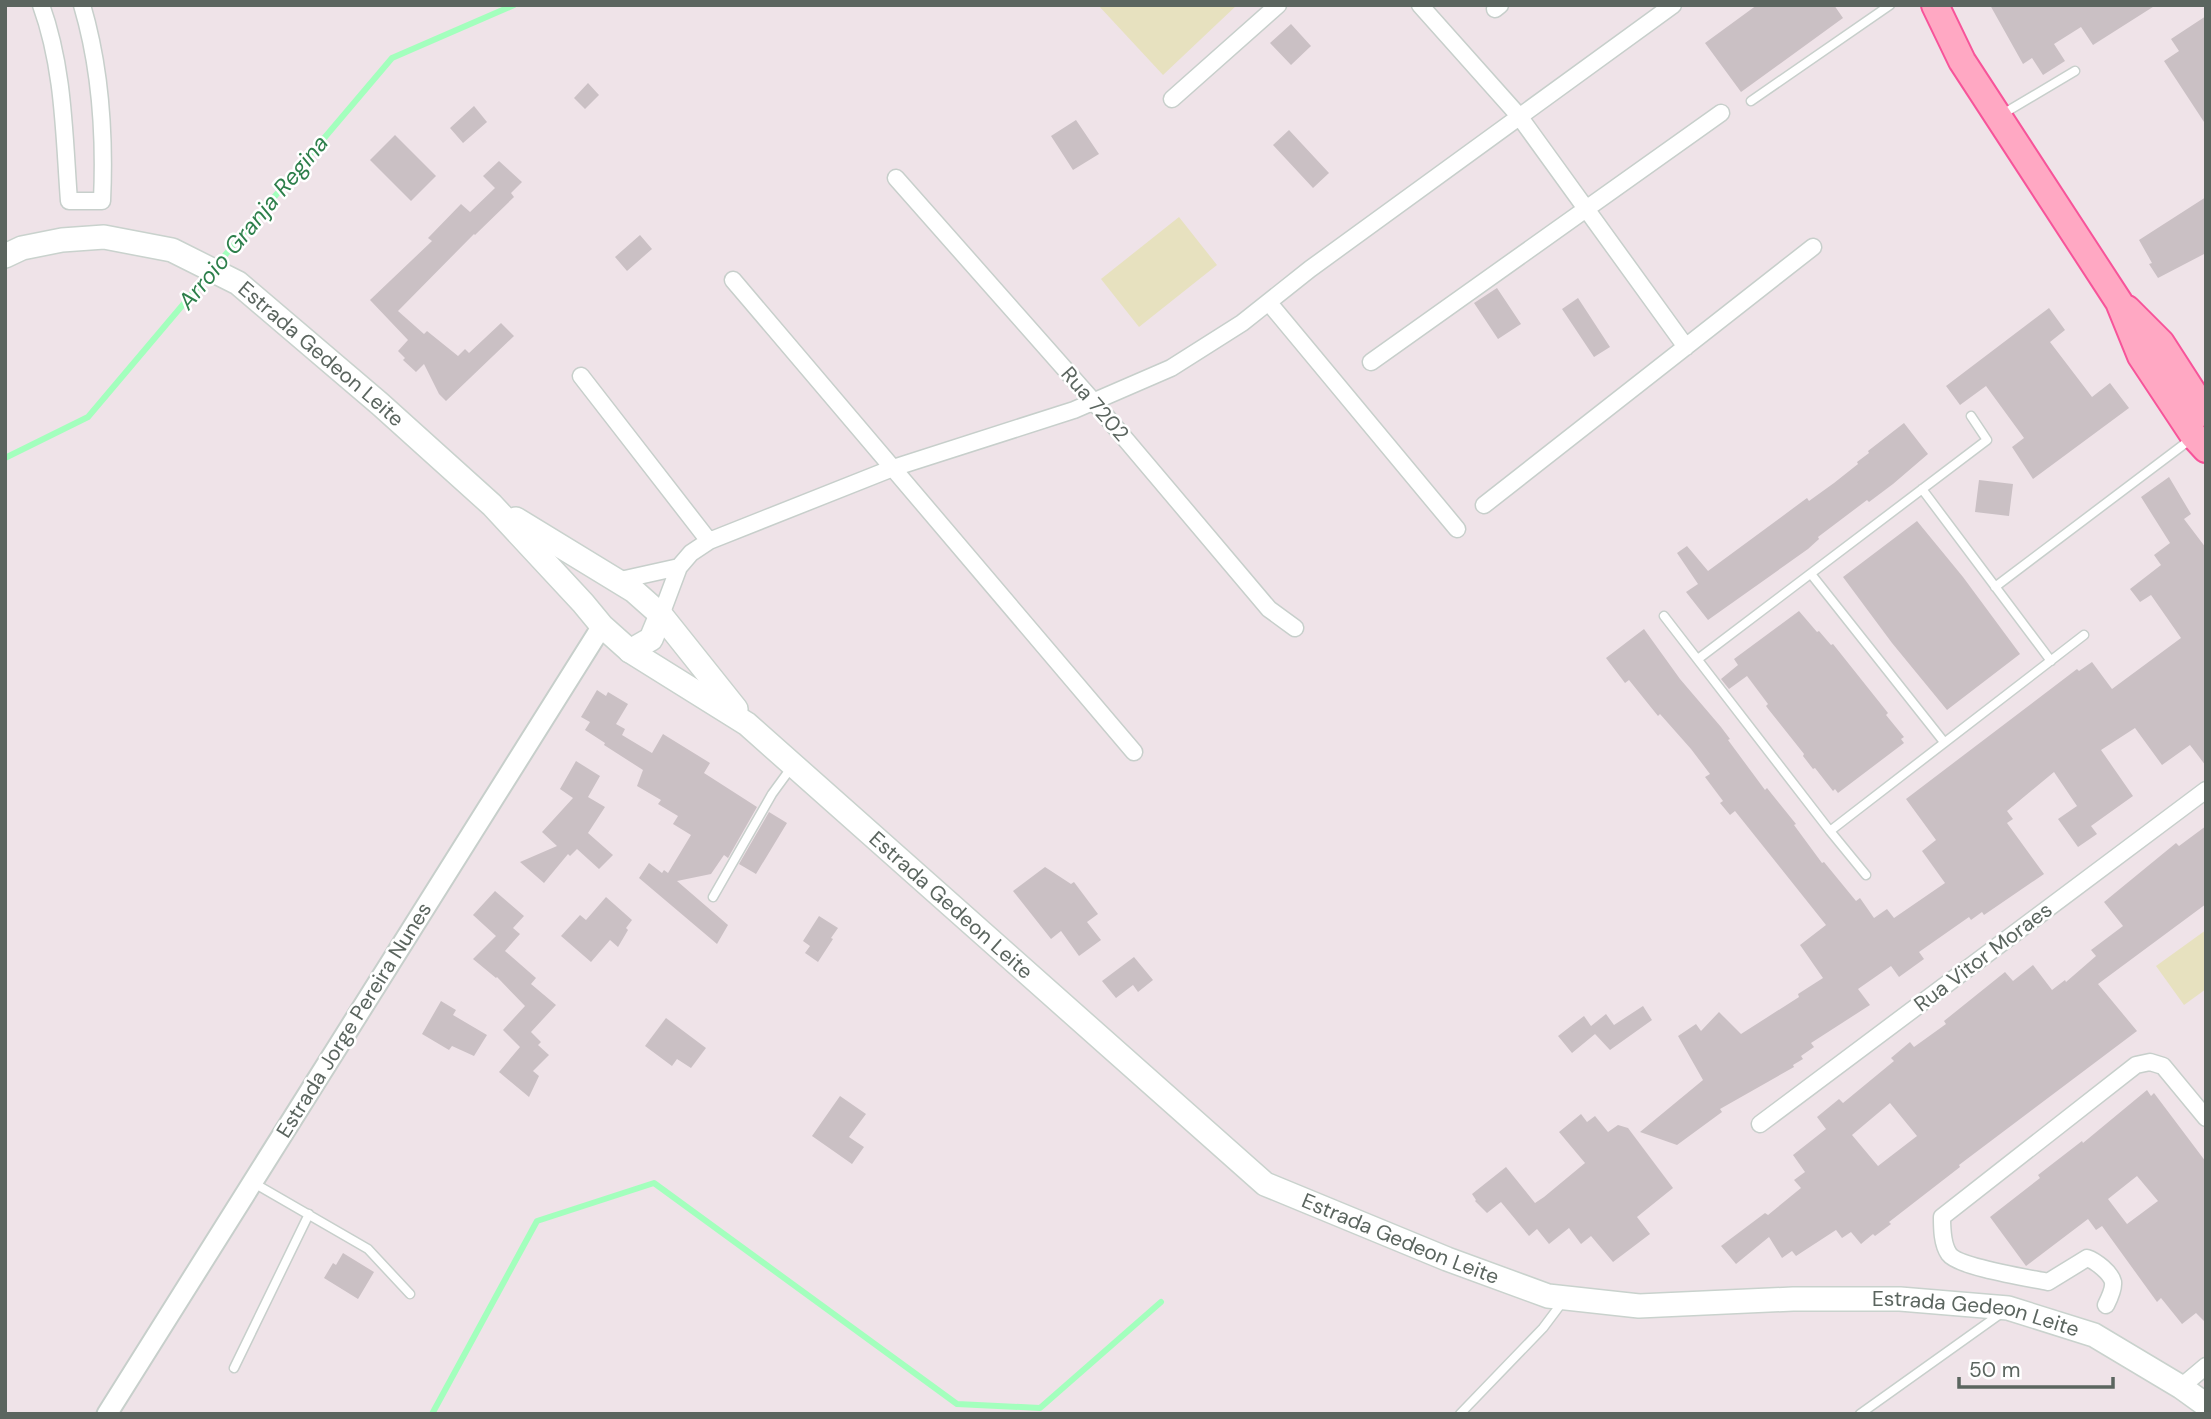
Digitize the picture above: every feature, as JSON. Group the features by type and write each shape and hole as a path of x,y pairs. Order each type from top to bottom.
{"main road":[{"path":"1916,5 1962,61 2119,302 2161,343 2203,431"},
{"path":"1935,5 1962,61"},
{"name":"Estrada Gedeon Leite","path":"5,256 22,248 62,240 104,237 172,250 238,283 380,404 492,505 601,626 630,651 747,724 1265,1184 1447,1259 1548,1296 1639,1306 1793,1299 1900,1299 2008,1308 2094,1335 2206,1405"},
{"name":"Estrada Gedeon Leite","path":"492,505 634,591 661,615 747,724"},
{"path":"583,603 588,591 599,584 615,581"},
{"path":"630,651 651,639 661,615"}],"street":[{"path":"41,5 62,93 69,201 102,201 104,166 101,95 82,5"},
{"path":"1172,99 1278,5"},
{"path":"1420,5 1519,116 1686,347"},
{"path":"661,615 679,566 691,553 709,541 893,468 1074,410 1171,368 1270,303 1310,269 1673,5"},
{"path":"1371,362 1721,113"},
{"name":"Rua 7202","path":"896,178 1094,402 1269,609 1295,628"},
{"path":"1484,505 1813,247"},
{"path":"733,280 1134,752"},
{"path":"1270,303 1457,528"},
{"path":"581,376 709,541"},
{"path":"615,581 679,566"},
{"name":"Estrada Jorge Pereira Nunes","path":"107,1414 601,626"},
{"name":"Rua Vitor Moraes","path":"1760,1124 2206,790"},
{"path":"2106,1305 2113,1280 2095,1261 2087,1258 2048,1282 1962,1264 1949,1255 1943,1237 1942,1217 2136,1065 2150,1062 2163,1066 2206,1118"},
{"path":"2181,1387 2206,1366"}],"lane":[{"path":"1751,101 1890,5"},
{"path":"1998,116 2075,71"},
{"path":"1698,659 1987,440 1971,416"},
{"path":"1995,587 2203,431"},
{"path":"1922,489 2051,661"},
{"path":"1811,574 1944,742"},
{"path":"1664,616 1866,875"},
{"path":"1830,831 2084,635"},
{"path":"713,897 772,794 793,764"},
{"path":"252,1182 368,1249 410,1294"},
{"path":"234,1368 309,1214"},
{"path":"1460,1414 1543,1328 1566,1298"},
{"path":"1860,1414 2008,1308"}],"shaded area":[{"path":"1098,5 1237,5 1163,75"},
{"path":"1179,217 1217,265 1139,327 1101,279"},
{"path":"2206,930 2206,989 2184,1005 2156,966"}],"building":[{"path":"1757,5 1834,5 1843,18 1741,92 1705,43"},
{"path":"1990,5 2156,5 2093,45 2081,27 2054,44 2065,61 2043,75 2032,58 2023,64"},
{"path":"2206,16 2206,125 2164,61 2179,51 2171,39"},
{"path":"1291,24 1311,46 1291,65 1270,43"},
{"path":"588,83 599,95 585,109 574,98"},
{"path":"474,106 487,122 463,143 450,128"},
{"path":"1076,120 1099,154 1073,170 1051,136"},
{"path":"1289,130 1329,173 1313,188 1273,145"},
{"path":"395,135 436,176 411,201 370,160"},
{"path":"499,161 522,182 511,193 514,197 398,311 424,334 427,331 458,356 465,349 469,353 501,323 514,336 446,401 439,394 424,364 416,372 403,360 405,358 398,351 408,340 370,300 432,241 428,238 461,204 470,212 495,188 483,176"},
{"path":"2206,197 2206,253 2158,278 2139,240"},
{"path":"640,235 652,249 627,271 615,257"},
{"path":"1497,288 1521,324 1498,339 1474,303"},
{"path":"1578,298 1610,347 1594,357 1562,309"},
{"path":"2049,308 2065,330 2050,342 2092,397 2110,383 2129,408 2033,479 2012,447 2024,438 1986,386 1960,405 1946,386"},
{"path":"1904,423 1928,454 1893,484 1818,537 1808,549 1708,620 1686,592 1698,584 1677,553 1687,546 1708,571 1807,498 1809,501 1834,483 1858,464 1868,451"},
{"path":"2169,477 2191,514 2184,519 2206,548 2206,766 2190,745 2162,765 2135,728 2101,750 2133,796 2091,826 2097,834 2078,847 2058,819 2077,806 2054,772 2007,811 2013,819 2007,823 2044,874 1984,915 1982,912 1971,920 1969,917 1919,952 1924,959 1899,977 1891,966 1858,989 1870,1005 1811,1043 1814,1047 1801,1056 1803,1059 1793,1065 1794,1067 1720,1109 1722,1112 1677,1145 1640,1132 1703,1080 1678,1036 1696,1024 1701,1031 1719,1012 1741,1034 1799,997 1798,994 1823,978 1800,945 1826,925 1735,811 1730,815 1720,803 1723,801 1705,777 1710,774 1691,749 1660,714 1658,716 1629,680 1625,683 1606,658 1644,629 1680,679 1721,727 1765,790 1767,788 1796,824 1794,825 1822,863 1824,862 1856,901 1860,898 1874,918 1887,909 1894,918 1945,883 1922,851 1936,840 1906,799 2077,669 2079,671 2092,662 2112,689 2181,638 2151,595 2140,602 2130,589 2161,565 2154,555 2170,543 2141,497"},
{"path":"1979,480 2013,484 2009,516 1975,512"},
{"path":"1917,521 2020,654 1947,710 1843,577"},
{"path":"1799,611 1817,632 1833,644 1904,737 1901,739 1904,743 1838,793 1835,789 1833,791 1815,768 1813,769 1747,676 1729,689 1721,679 1738,665 1734,659"},
{"path":"597,690 606,696 608,692 628,704 616,724 625,729 622,735 652,753 663,734 710,763 704,773 757,807 728,858 724,855 711,874 677,881 728,925 717,944 639,878 649,863 662,873 664,870 668,873 691,835 673,824 678,816 658,804 661,800 637,786 643,770 585,730 590,722 581,717"},
{"path":"576,761 600,776 588,797 605,807 588,833 613,855 599,869 577,849 570,856 568,854 544,883 520,862 557,846 542,832 573,798 560,789"},
{"path":"769,812 787,823 756,874 739,864"},
{"path":"2206,826 2206,904 2098,984 2137,1031 1959,1165 1960,1167 1875,1236 1873,1234 1861,1244 1851,1232 1842,1238 1836,1230 1796,1256 1792,1251 1782,1258 1769,1237 1736,1264 1721,1246 1765,1213 1768,1215 1801,1188 1794,1180 1805,1172 1793,1155 1826,1129 1817,1117 1839,1099 1843,1103 1894,1061 1891,1058 1910,1042 1914,1047 1946,1024 1944,1021 2005,972 2013,981 2033,965 2052,990 2065,980 2066,982 2096,956 2091,950 2123,926 2104,902 2176,843 2179,846","holes":["1890,1103 1917,1136 1878,1166 1852,1135"]},
{"path":"1045,867 1071,884 1074,882 1098,914 1087,922 1101,940 1079,956 1061,931 1051,939 1013,891"},
{"path":"495,891 524,916 513,928 520,934 505,951 536,978 531,984 556,1005 531,1032 541,1042 538,1045 549,1055 533,1071 539,1076 529,1097 499,1072 520,1047 503,1030 525,1006 497,977 473,959 496,936 473,915"},
{"path":"606,897 632,920 618,947 610,940 591,962 561,936 580,915 586,920"},
{"path":"819,916 838,928 818,962 805,953 810,946 803,941"},
{"path":"1134,957 1153,980 1138,992 1133,985 1116,998 1102,981"},
{"path":"441,1001 456,1010 453,1015 487,1035 474,1056 452,1046 449,1050 422,1034"},
{"path":"1643,1006 1652,1020 1610,1050 1595,1034 1572,1053 1558,1036 1584,1016 1591,1026 1606,1014 1614,1025"},
{"path":"666,1018 706,1048 691,1068 677,1059 672,1066 645,1046"},
{"path":"2147,1090 2151,1096 2154,1093 2206,1162 2206,1323 2196,1313 2182,1324 2161,1298 2157,1302 2102,1226 2096,1230 2088,1219 2026,1266 1990,1217 2040,1178 2038,1175 2082,1141 2083,1143","holes":["2137,1176 2158,1201 2127,1224 2108,1199"]},
{"path":"840,1096 866,1114 849,1137 864,1147 852,1164 812,1136"},
{"path":"1581,1114 1587,1122 1595,1116 1608,1132 1618,1125 1628,1128 1673,1188 1637,1217 1650,1234 1613,1262 1591,1236 1581,1244 1569,1228 1549,1244 1537,1229 1529,1236 1501,1202 1487,1213 1472,1194 1506,1167 1535,1203 1544,1197 1585,1163 1559,1132"},
{"path":"343,1253 374,1272 358,1299 324,1278"}],"waterway":[{"name":"Arroio Granja Regina","path":"215,267 392,58 514,5"},
{"name":"Arroio Granja Regina","path":"5,458 88,417 208,275"},
{"path":"432,1414 537,1221 654,1183 957,1404 1040,1408 1161,1302"}]}
